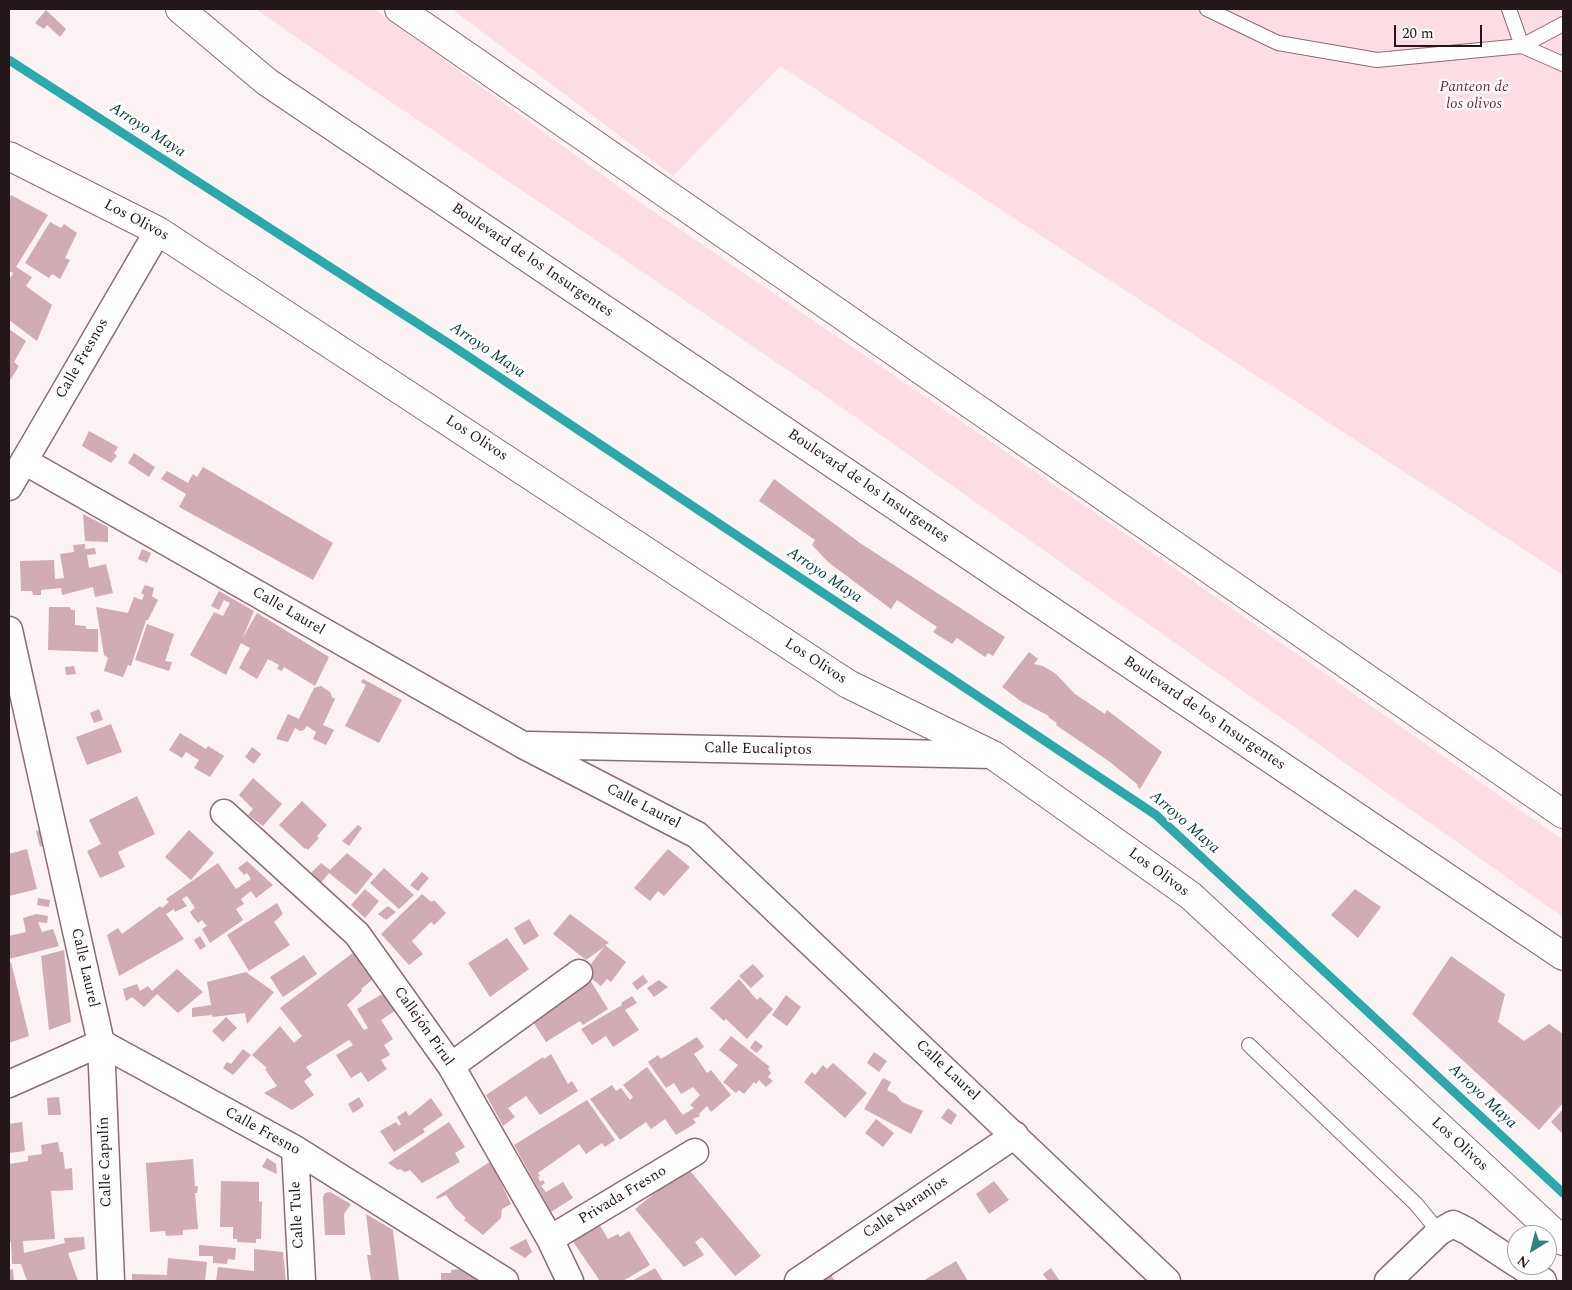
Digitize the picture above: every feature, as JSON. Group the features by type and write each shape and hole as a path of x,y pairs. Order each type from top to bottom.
{"main road":[{"name":"Boulevard de los Insurgentes","path":"180,9 267,82 1563,956"},
{"path":"399,9 1563,814"},
{"name":"Los Olivos","path":"9,156 158,231 848,684 994,755 1191,896 1563,1242"}],"street":[{"name":"Calle Fresnos","path":"9,487 158,231"},
{"name":"Calle Laurel","path":"24,461 523,745 697,835 1167,1281"},
{"name":"Calle Laurel","path":"9,630 101,1043"},
{"name":"Calle Eucaliptos","path":"523,745 994,755"},
{"name":"Callejón Pirul","path":"224,813 356,934 451,1066 550,1239 570,1281"},
{"path":"451,1066 579,973"},
{"path":"9,1084 101,1043"},
{"name":"Calle Fresno","path":"101,1043 295,1149 505,1281"},
{"name":"Calle Capulín","path":"101,1043 111,1281"},
{"name":"Calle Naranjos","path":"798,1281 1015,1135"},
{"name":"Calle Tule","path":"295,1149 302,1281"},
{"name":"Privada Fresno","path":"550,1239 695,1152"},
{"path":"1388,1281 1439,1232 1453,1224 1467,1230 1507,1257"}],"lane":[{"path":"1207,9 1278,43 1377,60 1522,46 1563,24"},
{"path":"1509,9 1522,46 1563,64"},
{"path":"1249,1045 1416,1204 1439,1232"}],"green space":[{"path":"256,9 374,9 637,200 1098,515 1563,840 1563,917 807,383"},
{"name":"Panteon de los olivos","path":"452,9 1563,9 1563,575 780,66 673,176"}],"building":[{"path":"46,10 66,29 60,37 47,25 44,29 35,23"},
{"path":"11,195 48,215 16,267 32,277 26,286 52,305 37,341 9,320 9,280 13,273 9,271 9,199"},
{"path":"50,222 61,228 64,224 77,233 65,258 70,260 60,279 52,274 49,278 25,263"},
{"path":"9,329 26,341 14,362 19,366 9,382"},
{"path":"89,431 118,447 114,453 117,456 111,463 82,446"},
{"path":"134,453 155,467 149,477 128,463"},
{"path":"203,467 333,543 313,580 179,507 186,494 161,479 167,471 188,483 193,474 197,477"},
{"path":"774,479 860,543 1005,637 993,656 988,653 985,657 957,638 952,644 933,632 937,627 897,600 891,609 828,562 812,545 815,540 759,501"},
{"path":"83,514 108,527 108,542 85,541"},
{"path":"85,544 85,549 95,548 96,554 87,555 89,568 106,564 113,593 95,597 93,587 62,595 61,588 41,590 41,595 33,595 32,591 21,591 20,561 54,560 55,579 64,578 60,554 74,552 73,545"},
{"path":"142,549 151,553 147,563 138,559"},
{"path":"145,585 154,588 152,596 158,600 148,620 146,620 131,666 128,665 123,677 104,671 108,658 104,655 96,607 128,613 134,597 142,600 144,595 141,593"},
{"path":"219,591 254,611 242,639 257,613 329,657 315,686 284,667 282,671 277,669 279,665 268,659 257,679 239,668 250,648 241,643 226,675 190,655 214,612 223,616 230,603 224,600 219,610 211,606"},
{"path":"49,607 70,607 71,610 75,610 75,625 86,626 86,629 98,629 98,652 48,650"},
{"path":"147,624 174,634 165,661 172,662 169,671 135,660"},
{"path":"1029,652 1038,659 1034,664 1043,666 1056,674 1075,694 1105,714 1107,710 1162,752 1140,789 1138,785 1110,762 1056,725 1057,723 1049,716 1022,702 1002,687"},
{"path":"74,666 76,674 66,675 65,667"},
{"path":"363,679 402,700 379,743 345,726 366,685 361,682"},
{"path":"321,686 330,692 335,699 323,725 334,730 326,745 313,739 316,732 307,726 304,730 300,731 295,728 288,742 276,739 288,714 299,719 314,688"},
{"path":"99,709 103,720 94,723 90,713"},
{"path":"111,724 122,752 87,765 76,737"},
{"path":"180,733 206,749 208,746 224,756 210,777 194,768 199,760 186,752 182,758 169,750"},
{"path":"252,747 261,754 254,764 245,757"},
{"path":"253,778 282,804 263,826 248,815 253,809 239,795"},
{"path":"137,796 155,834 118,852 125,867 100,878 87,851 101,844 89,820"},
{"path":"302,801 327,825 308,850 279,825"},
{"path":"358,825 362,828 349,846 342,841"},
{"path":"42,830 45,844 40,847 36,831"},
{"path":"189,830 214,853 191,880 165,857"},
{"path":"27,849 37,889 9,896 9,854"},
{"path":"668,849 690,867 664,896 658,891 650,901 634,888"},
{"path":"347,853 373,874 356,895 329,873 320,884 308,876 321,863 330,870"},
{"path":"247,861 273,885 256,898 251,891 241,899 244,904 236,909 243,920 210,943 202,929 207,926 202,920 198,923 193,917 190,912 195,908 187,896 182,899 187,906 175,912 174,909 166,914 184,939 119,976 107,935 118,928 122,934 160,906 162,908 169,902 166,899 218,863 236,889 251,879 247,873 244,875 238,868"},
{"path":"384,868 414,895 399,909 370,883"},
{"path":"422,872 429,878 418,891 410,885"},
{"path":"365,889 379,901 365,918 351,905"},
{"path":"1355,889 1381,907 1358,938 1331,915"},
{"path":"422,894 431,902 434,900 446,913 434,925 431,922 412,941 423,954 409,965 381,934"},
{"path":"38,898 50,900 49,907 37,905"},
{"path":"277,903 283,914 274,922 290,945 249,971 227,935"},
{"path":"388,906 396,912 386,920 378,914"},
{"path":"36,914 48,916 47,923 38,922 42,932 53,929 59,946 9,959 9,936 26,932 23,918"},
{"path":"570,914 609,943 605,945 626,962 611,982 607,979 601,986 584,973 604,947 586,960 553,934"},
{"path":"529,919 539,936 524,945 514,928"},
{"path":"200,936 206,946 200,950 194,940"},
{"path":"507,938 529,969 490,997 468,963"},
{"path":"64,950 71,1022 49,1030 41,956"},
{"path":"354,952 377,976 361,989 362,991 347,1005 364,1030 368,1028 357,1009 384,993 396,1010 381,1020 393,1039 384,1045 390,1055 381,1060 387,1069 368,1082 361,1072 351,1078 336,1055 353,1045 349,1040 306,1067 312,1075 304,1081 314,1095 292,1110 264,1093 277,1086 265,1069 267,1068 252,1055 280,1026 294,1043 302,1036 280,1008"},
{"path":"304,955 317,974 283,997 270,977"},
{"path":"1451,956 1505,994 1498,1022 1524,1041 1549,1024 1563,1034 1563,1103 1539,1130 1412,1014"},
{"path":"11,962 29,1036 9,1043 9,963"},
{"path":"753,964 764,976 751,988 739,976"},
{"path":"177,969 203,992 178,1013 157,994 144,1007 132,997 126,1001 123,989 137,984 140,991 148,986 152,991"},
{"path":"246,972 274,992 247,1024 245,1013 213,1017 212,1015 192,1017 192,1008 211,1005 207,982"},
{"path":"643,975 648,982 637,990 632,983"},
{"path":"739,979 757,1000 760,997 773,1009 747,1039 726,1019 724,1021 710,1008"},
{"path":"590,980 608,1009 583,1025 580,1021 546,1042 530,1017"},
{"path":"659,980 668,987 654,997 647,988"},
{"path":"786,995 801,1007 787,1026 772,1015"},
{"path":"632,996 637,1003 625,1010 639,1030 613,1047 606,1036 592,1045 581,1029 622,1005 621,1003"},
{"path":"226,1017 237,1028 223,1042 212,1031"},
{"path":"731,1036 770,1067 768,1069 771,1073 768,1077 773,1081 766,1087 759,1080 756,1084 754,1082 744,1094 739,1090 736,1093 723,1082 738,1065 719,1050"},
{"path":"697,1037 704,1047 694,1054 707,1073 711,1070 731,1095 711,1112 707,1106 699,1114 700,1116 693,1119 696,1123 676,1135 665,1119 651,1129 646,1122 620,1140 590,1099 612,1085 616,1091 621,1088 630,1100 633,1097 623,1085 647,1067 683,1115 694,1108 690,1105 700,1095 693,1087 681,1094 674,1083 666,1088 648,1062 658,1055 661,1059"},
{"path":"755,1040 763,1046 757,1053 750,1048"},
{"path":"243,1049 251,1055 233,1075 223,1068 227,1062 231,1064"},
{"path":"874,1052 887,1061 879,1072 867,1063"},
{"path":"551,1054 568,1084 572,1081 578,1091 540,1115 526,1096 508,1108 515,1117 503,1126 486,1095 543,1057 544,1059"},
{"path":"833,1063 867,1093 845,1118 804,1082 812,1072 815,1075 823,1065 827,1069"},
{"path":"883,1078 891,1082 887,1090 896,1095 902,1102 923,1111 911,1134 864,1109"},
{"path":"59,1097 61,1115 48,1115 47,1098"},
{"path":"359,1097 364,1106 353,1113 348,1104"},
{"path":"431,1098 443,1115 423,1129 425,1132 394,1152 380,1131 396,1122 399,1126 401,1124 397,1117 406,1111 409,1116"},
{"path":"587,1100 615,1140 605,1147 602,1143 586,1154 579,1144 538,1173 540,1182 543,1180 545,1183 541,1186 546,1192 563,1182 573,1198 551,1212 514,1145"},
{"path":"948,1108 957,1115 951,1125 941,1118"},
{"path":"1563,1109 1563,1134 1551,1122"},
{"path":"876,1119 894,1133 883,1147 865,1133"},
{"path":"22,1122 25,1151 9,1153 9,1124"},
{"path":"449,1122 465,1147 455,1153 460,1162 422,1183 410,1170 405,1172 400,1169 398,1170 388,1163"},
{"path":"58,1142 60,1152 63,1152 65,1169 72,1168 73,1190 51,1191 55,1239 23,1241 24,1253 65,1243 64,1238 84,1237 85,1249 68,1253 78,1281 27,1281 21,1264 12,1264 11,1242 9,1242 9,1164 28,1161 28,1156 42,1154 41,1145"},
{"path":"267,1158 276,1164 277,1174 262,1167"},
{"path":"193,1159 195,1186 198,1186 197,1193 195,1193 198,1229 183,1230 183,1235 166,1236 165,1231 150,1232 146,1163"},
{"path":"681,1160 761,1256 735,1276 702,1237 695,1242 704,1255 684,1267 635,1209 661,1188 653,1177"},
{"path":"491,1161 511,1204 502,1209 501,1218 483,1235 464,1220 466,1218 455,1208 446,1195 437,1199 436,1197"},
{"path":"221,1181 259,1182 259,1202 262,1201 261,1239 256,1239 256,1243 237,1242 237,1239 233,1239 233,1227 220,1227"},
{"path":"994,1181 1009,1200 989,1214 976,1194"},
{"path":"330,1192 351,1204 344,1214 345,1235 325,1235 323,1197 325,1193"},
{"path":"366,1214 393,1230 399,1281 371,1281 367,1255 371,1255"},
{"path":"593,1214 608,1239 618,1234 620,1237 629,1231 650,1265 623,1281 600,1281 565,1230"},
{"path":"526,1239 532,1252 525,1258 509,1248"},
{"path":"199,1245 236,1248 235,1260 228,1259 227,1264 213,1263 213,1256 199,1256"},
{"path":"254,1249 283,1252 286,1281 216,1281 218,1267 254,1271"},
{"path":"168,1258 207,1262 205,1281 132,1281 132,1274 167,1275"},
{"path":"956,1261 968,1281 923,1281"},
{"path":"655,1268 663,1281 632,1281"},
{"path":"1051,1268 1060,1281 1048,1281 1043,1274"},
{"path":"13,1269 14,1281 9,1281 9,1270"},
{"path":"460,1269 475,1278 475,1281 441,1281 441,1273 451,1273 451,1270"},
{"path":"830,1273 835,1281 816,1281"}],"waterway":[{"name":"Arroyo Maya","path":"9,60 451,345 1156,815 1563,1193"}]}
